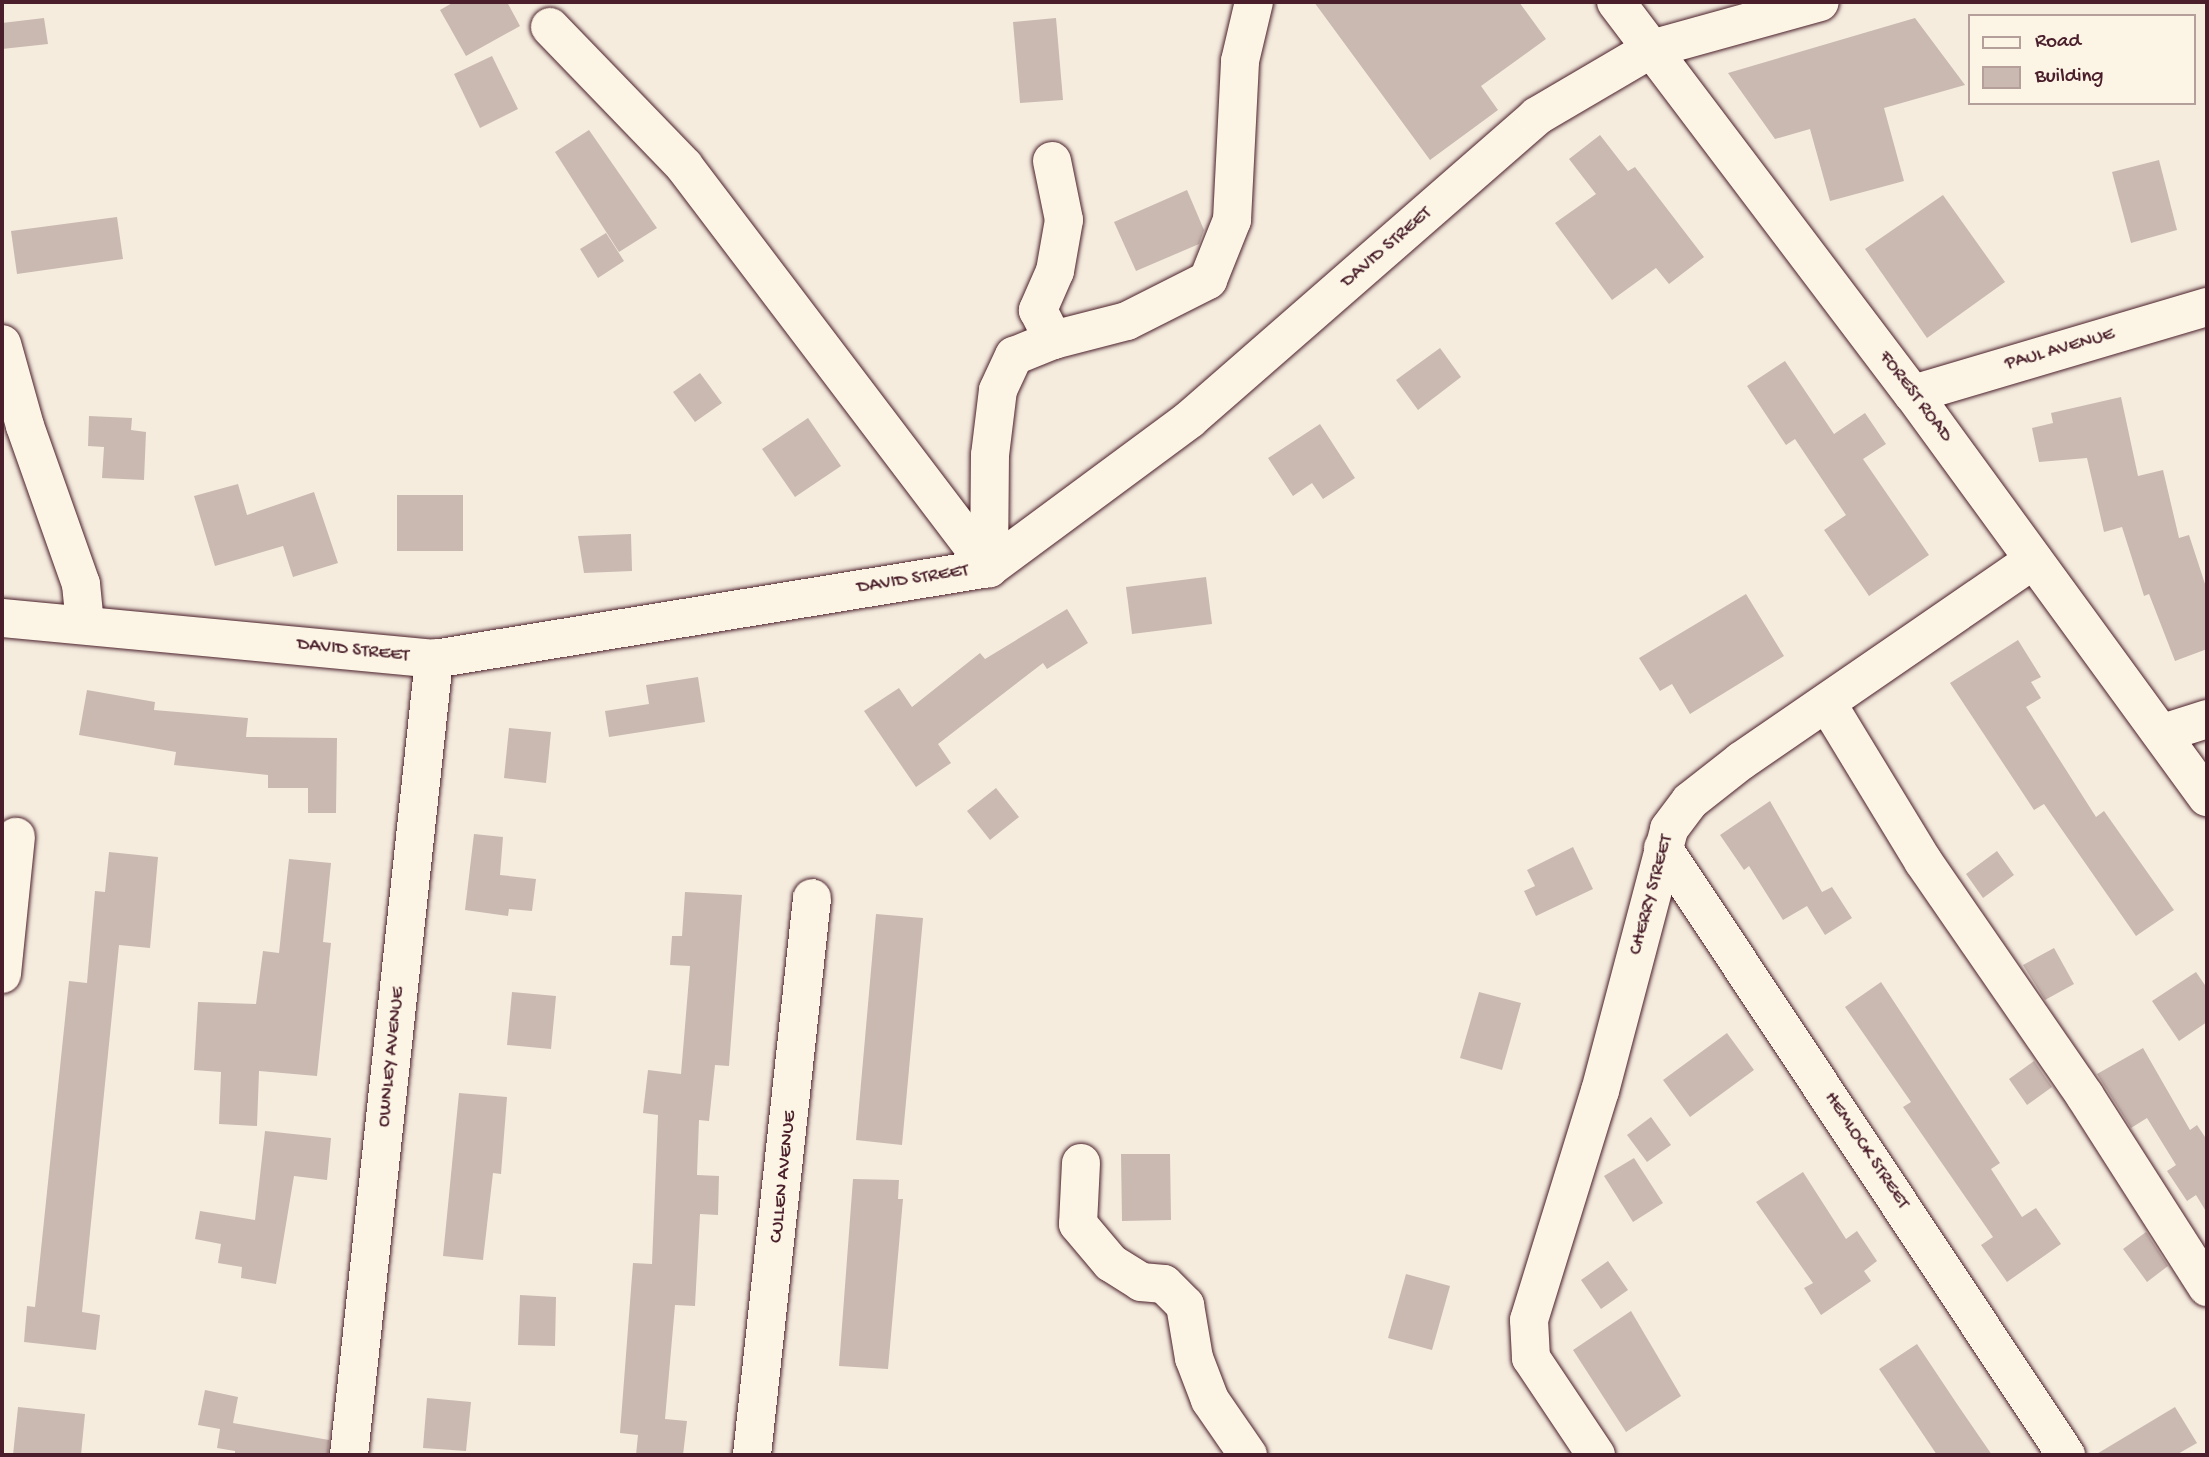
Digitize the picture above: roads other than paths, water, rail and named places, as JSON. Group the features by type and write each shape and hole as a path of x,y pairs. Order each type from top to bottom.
{"street":[{"path":"989,568 990,455 998,390 1014,356 1053,340 1127,321 1208,280 1232,220 1240,61 1254,2"},
{"name":"FOREST ROAD","path":"1616,2 1913,394 2163,733 2207,797"},
{"name":"DAVID STREET","path":"2,618 434,659 989,568 1190,419 1537,116 1651,49 1820,2"},
{"path":"550,27 684,166 989,568"},
{"path":"1052,162 1064,220 1055,271 1038,310 1053,340"},
{"name":"PAUL AVENUE","path":"1913,394 2207,307"},
{"path":"2,344 25,426 81,584 85,624"},
{"name":"CHERRY STREET","path":"1596,1455 1531,1358 1529,1320 1600,1091 1669,829 1690,801 2034,560"},
{"name":"OWNLEY AVENUE","path":"349,1455 434,659"},
{"path":"1827,703 1923,861 2085,1096 2207,1287"},
{"path":"2163,733 2207,719"},
{"path":"2,974 16,837"},
{"name":"HEMLOCK STREET","path":"1663,848 2066,1455"},
{"name":"CULLEN AVENUE","path":"752,1455 812,898"},
{"path":"1081,1163 1078,1224 1111,1263 1141,1282 1164,1284 1185,1305 1194,1358 1210,1400 1248,1455"}]}
